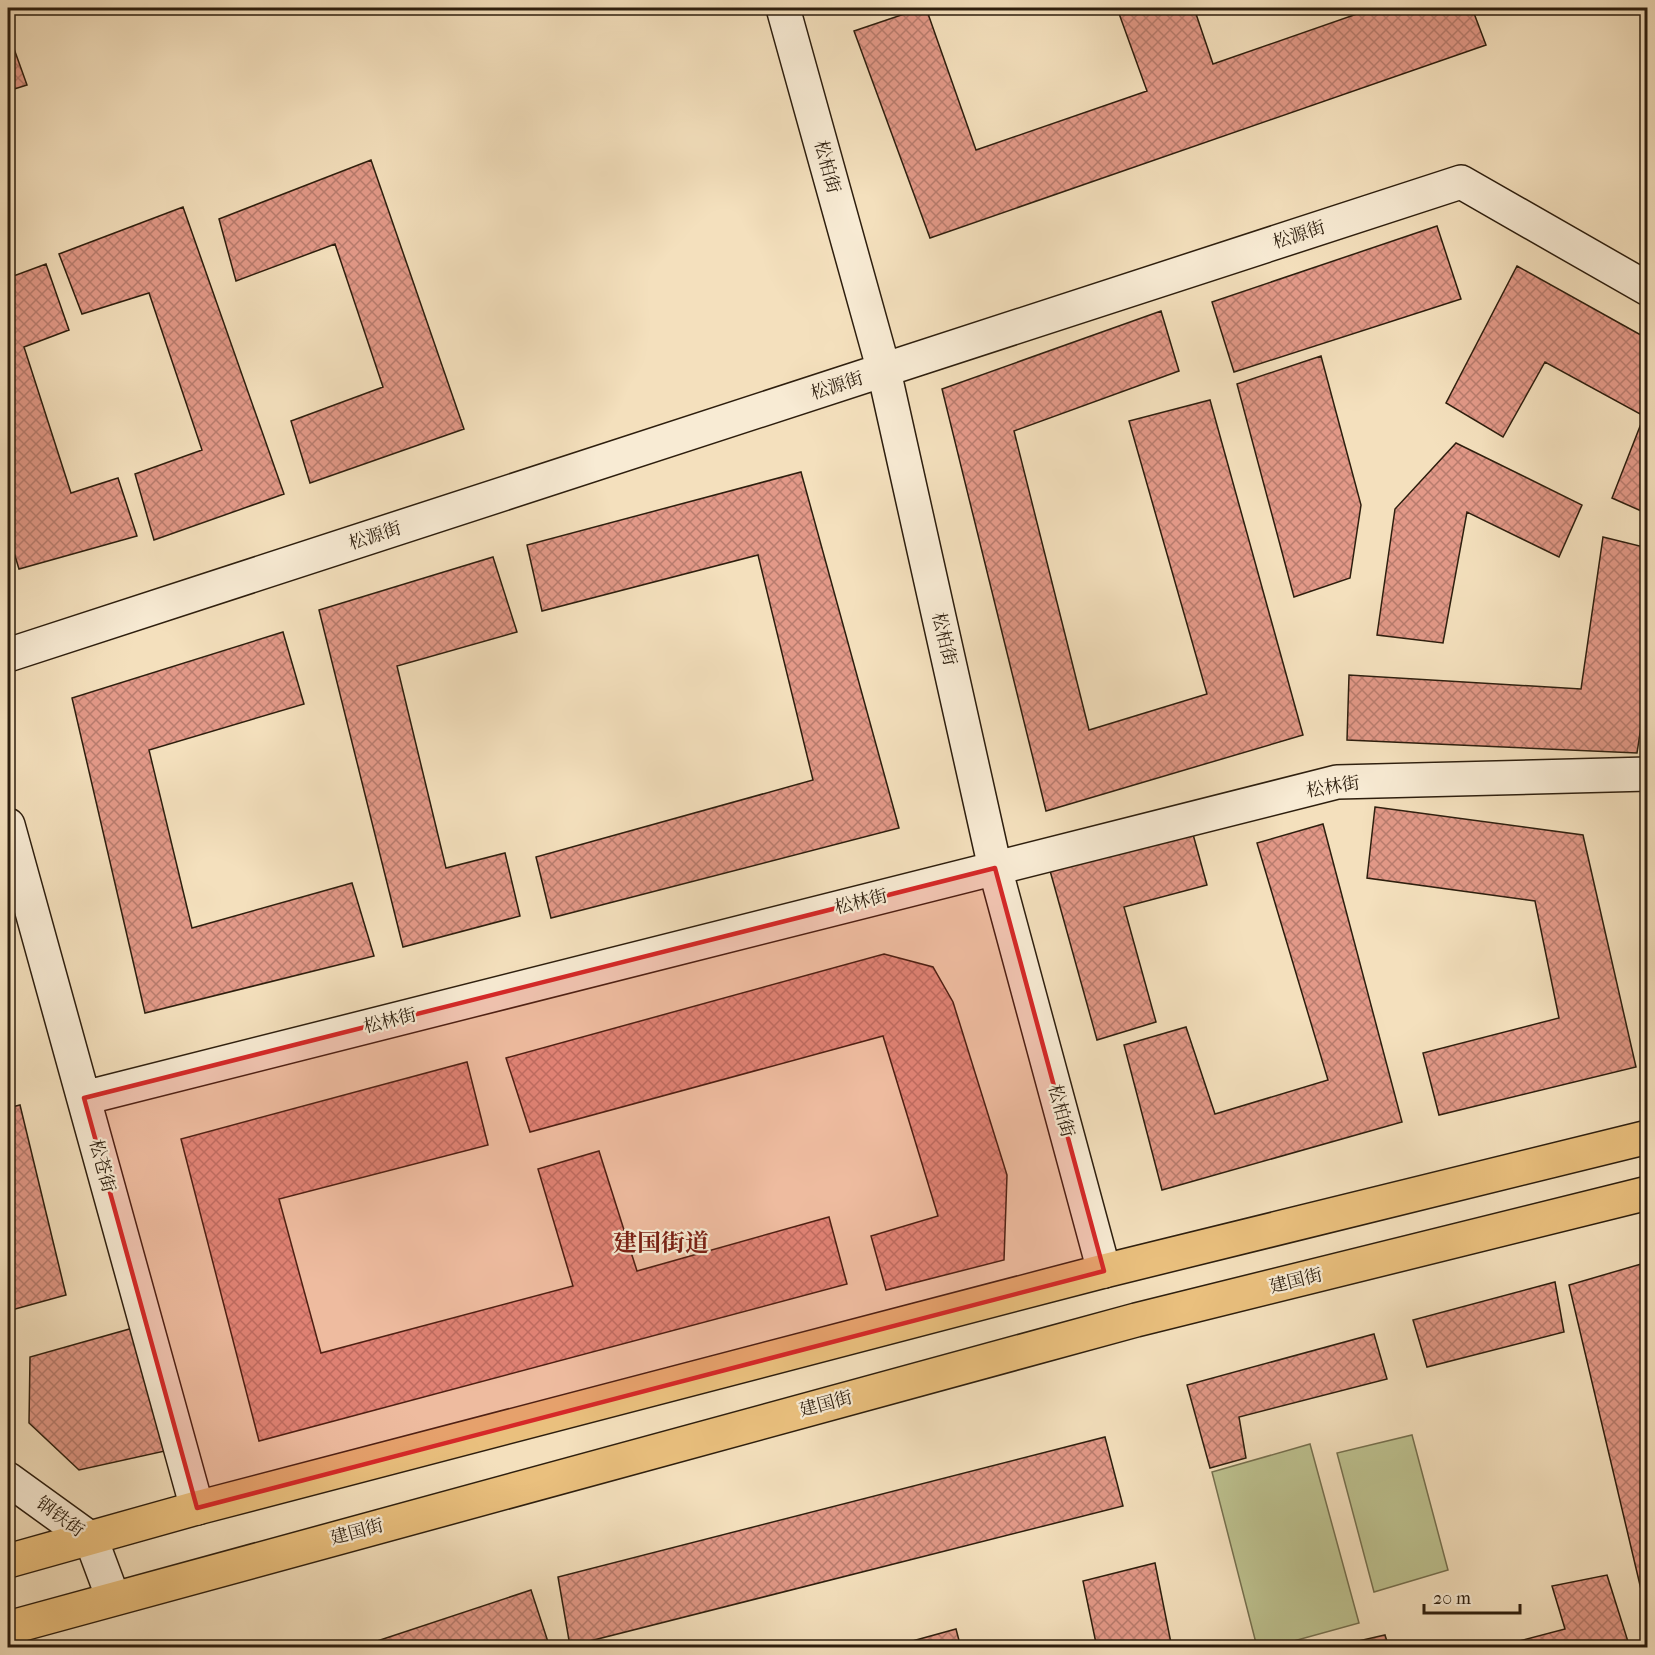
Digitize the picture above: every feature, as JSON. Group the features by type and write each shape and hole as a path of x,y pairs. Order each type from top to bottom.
{"main road":[{"path":"8,1561 197,1508 1104,1271 1647,1137"},
{"name":"建国街","path":"8,1628 1125,1323 1647,1193"}],"street":[{"name":"松柏街","path":"783,8 884,371 995,868 1104,1271"},
{"name":"松源街","path":"8,655 1461,182 1647,290"},
{"name":"松林街","path":"84,1098 1337,782 1647,774"},
{"name":"松苍街","path":"8,825 197,1508"},
{"name":"钢铁街","path":"8,1479 91,1539 113,1598"}],"highlighted area":[{"path":"995,868 1104,1271 197,1508 84,1098"}],"green space":[{"path":"1412,1435 1448,1570 1374,1592 1337,1453"},
{"path":"1310,1444 1359,1623 1272,1647 1257,1647 1212,1472"}],"building":[{"path":"926,8 976,150 1147,91 1117,8 1194,8 1213,64 1374,8 1472,8 1486,45 930,238 854,31"},
{"path":"8,32 27,85 8,91"},
{"path":"371,160 464,429 310,483 291,421 383,387 335,244 236,281 219,219"},
{"path":"183,207 284,494 154,540 135,474 202,450 149,293 82,314 59,254"},
{"path":"1437,226 1461,299 1234,372 1212,302"},
{"path":"46,264 69,330 24,347 71,493 118,478 137,536 19,569 8,533 8,278"},
{"path":"1517,266 1648,339 1648,514 1612,498 1644,416 1545,362 1503,437 1446,403"},
{"path":"1161,311 1179,371 1014,431 1089,730 1207,694 1129,421 1210,400 1303,735 1046,811 942,389"},
{"path":"1321,356 1361,505 1350,578 1294,597 1237,384"},
{"path":"1456,443 1582,505 1559,557 1467,512 1443,643 1377,635 1395,509"},
{"path":"801,472 899,828 551,918 536,857 813,780 758,555 542,611 527,545"},
{"path":"1603,537 1648,548 1648,680 1637,753 1347,740 1349,675 1581,689"},
{"path":"493,557 517,632 397,666 446,868 505,853 520,916 403,947 319,610"},
{"path":"283,632 304,704 149,750 192,928 352,883 374,956 145,1013 72,698"},
{"path":"1375,807 1583,835 1636,1067 1439,1115 1423,1053 1559,1018 1535,901 1367,878"},
{"path":"1323,824 1402,1122 1162,1190 1124,1045 1186,1027 1215,1114 1328,1080 1257,843"},
{"path":"1191,827 1207,885 1124,907 1156,1022 1097,1040 1049,867"},
{"path":"884,954 933,967 953,1002 1007,1175 1004,1260 886,1290 871,1236 938,1216 883,1036 530,1132 506,1058"},
{"path":"467,1062 488,1145 279,1199 321,1353 573,1286 538,1169 599,1151 637,1271 829,1217 847,1284 259,1441 181,1139"},
{"path":"20,1105 66,1295 8,1311 8,1108"},
{"path":"1648,1262 1648,1619 1569,1285"},
{"path":"1555,1282 1564,1332 1427,1367 1413,1320"},
{"path":"133,1328 165,1451 79,1470 29,1423 30,1357"},
{"path":"1374,1334 1387,1379 1239,1417 1246,1458 1210,1468 1187,1385"},
{"path":"1105,1437 1123,1506 570,1646 558,1577"},
{"path":"1155,1563 1172,1648 1097,1648 1083,1581"},
{"path":"1607,1575 1630,1648 1492,1648 1565,1629 1552,1586"},
{"path":"531,1590 550,1648 356,1648"},
{"path":"956,1629 961,1648 887,1648"},
{"path":"1385,1635 1389,1648 1332,1648 1332,1647"}],"district":[{"name":"建国街道","path":"661,1243"}]}
